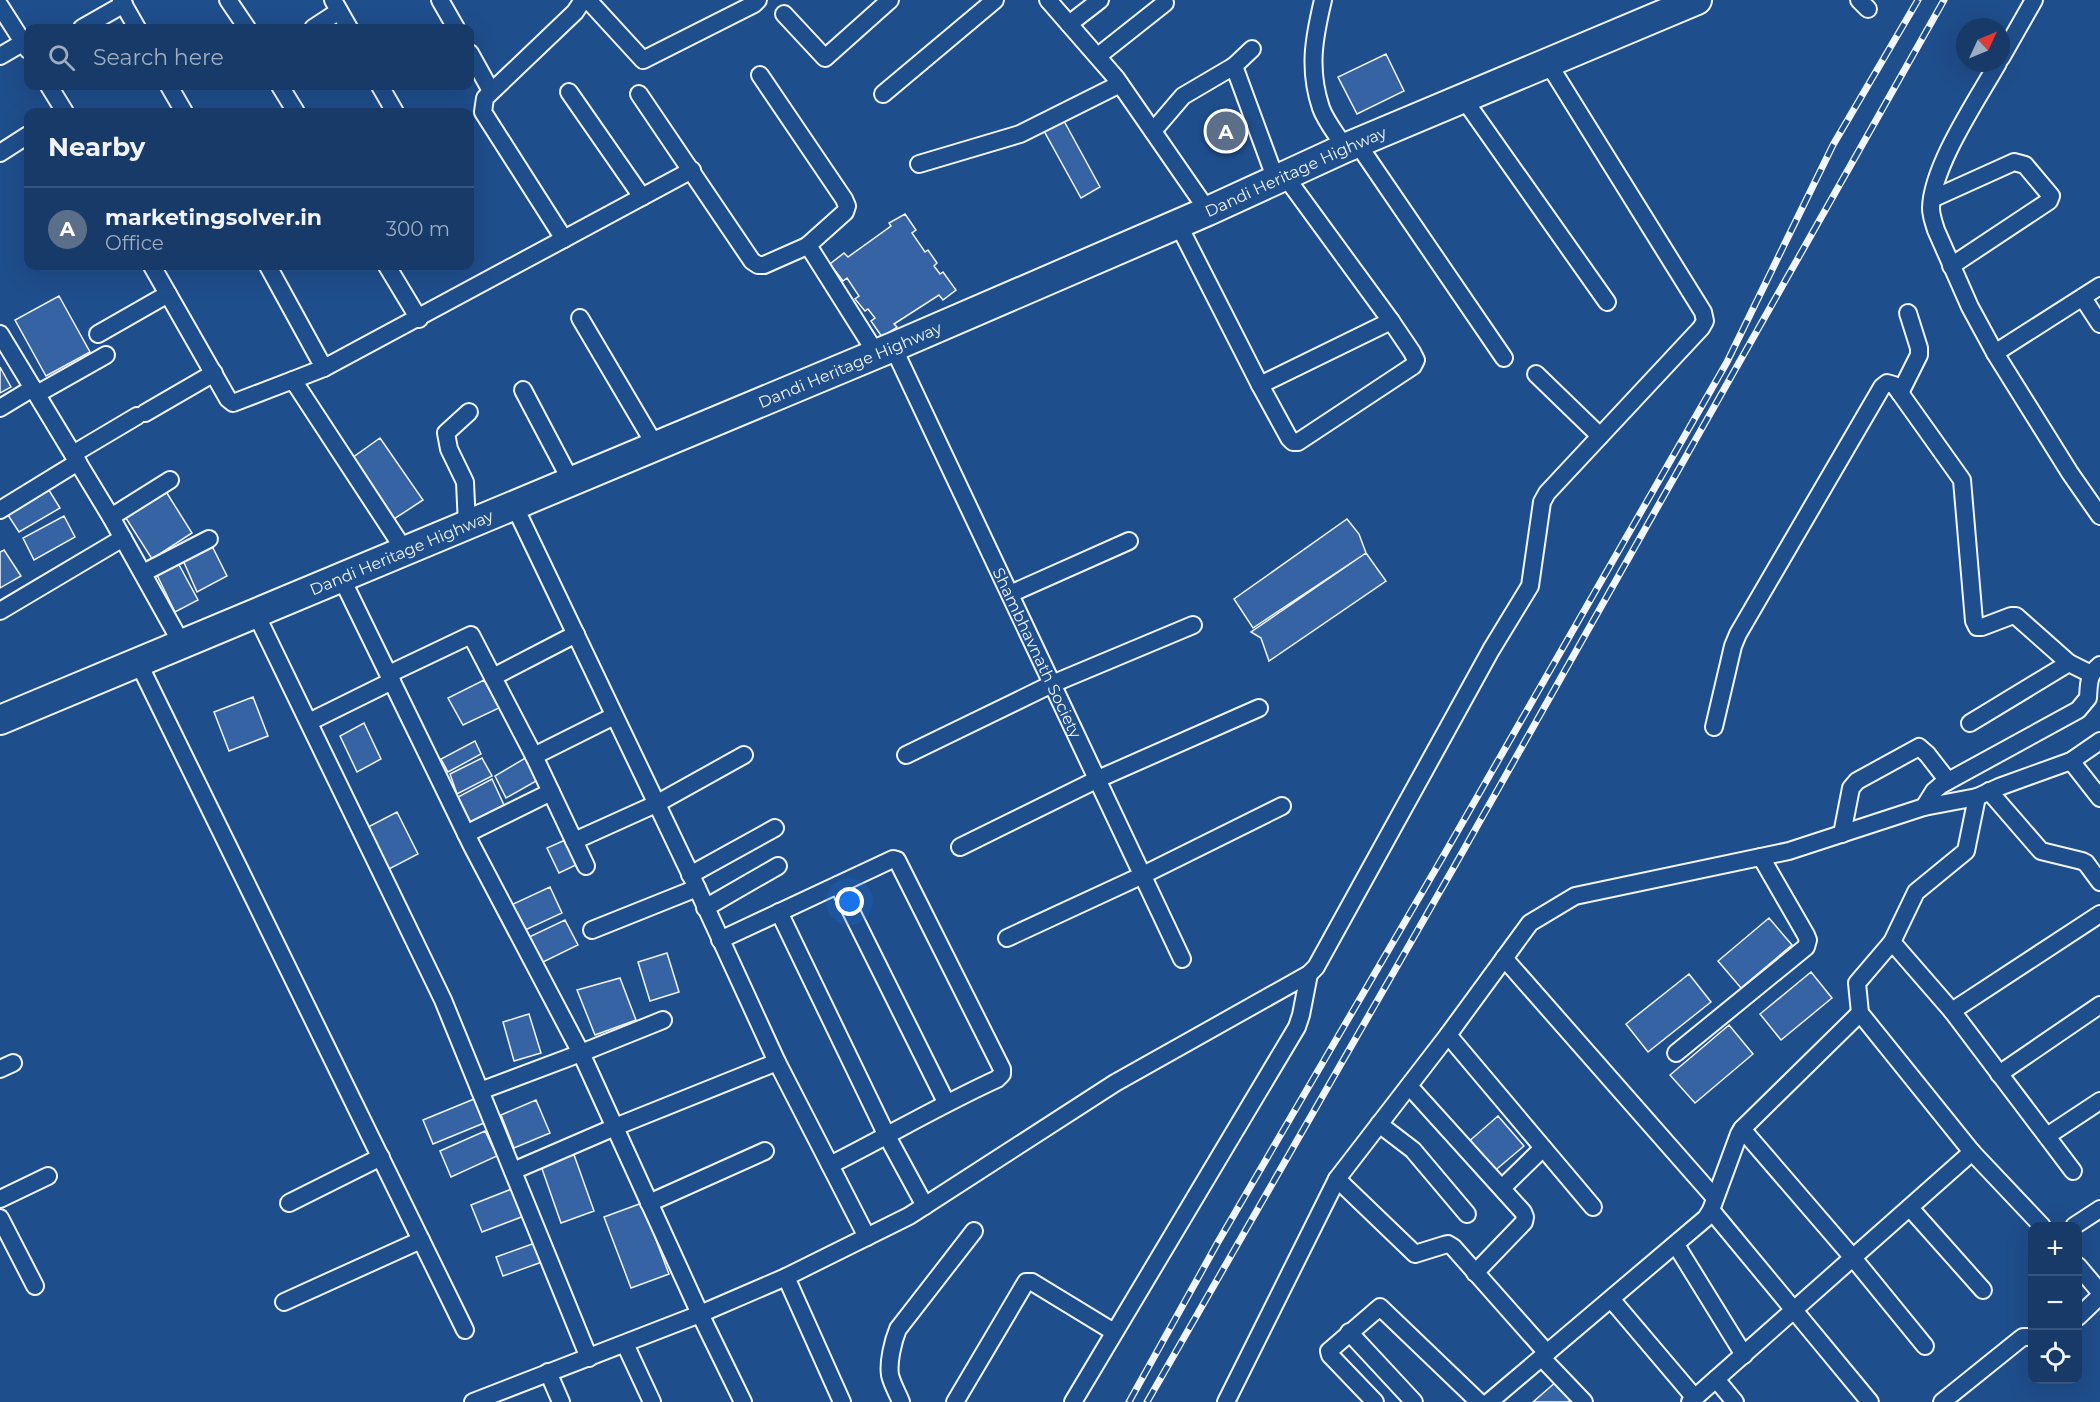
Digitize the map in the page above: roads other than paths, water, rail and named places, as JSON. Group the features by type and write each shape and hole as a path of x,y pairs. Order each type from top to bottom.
{"highway":[{"name":"Dandi Heritage Highway","path":"0,720 884,350 1208,211 1351,146 1697,0"}],"street":[{"path":"228,0 244,24"},
{"path":"440,0 454,24"},
{"path":"564,239 483,112 485,98 491,91 575,12 583,0"},
{"path":"588,0 643,60 758,0"},
{"path":"784,14 825,58 890,0"},
{"path":"883,94 995,0"},
{"path":"1048,0 1120,84 1208,211"},
{"path":"1069,24 1100,0"},
{"path":"1323,0 1313,43 1314,75 1322,109 1504,358"},
{"path":"2010,42 2034,0"},
{"path":"88,24 123,2 135,24"},
{"path":"1098,56 1165,3"},
{"path":"317,24 336,5 347,24"},
{"path":"0,6 24,43"},
{"path":"0,56 24,47"},
{"path":"1153,131 1184,96 1234,66 1252,49"},
{"path":"474,60 491,91"},
{"path":"473,1402 700,1314 786,1277 909,1216 1121,1080 1309,974 1323,957 1491,650 1530,586 1542,502 1547,493 1705,321 1703,312 1548,63"},
{"path":"1178,224 1260,385 1293,442 1298,442 1413,366 1416,360 1391,321 1281,178 1234,66"},
{"path":"1993,72 1948,152 1932,199 1932,217 1951,266 1995,353 2100,516"},
{"path":"639,94 752,261 758,265 764,265 807,246 844,212 847,206 760,75"},
{"path":"919,164 1020,134 1120,84"},
{"path":"51,90 63,108"},
{"path":"171,90 182,108"},
{"path":"282,90 294,108"},
{"path":"382,90 393,108"},
{"path":"569,92 642,196"},
{"path":"1464,98 1607,302"},
{"path":"474,119 483,112"},
{"path":"0,153 24,138"},
{"path":"1932,199 2014,162 2025,165 2051,196 2049,201 1951,266"},
{"path":"154,270 228,399 233,403 324,368 419,319 692,170"},
{"name":"Shambhavnath Society","path":"807,246 884,350 1010,594 1182,959"},
{"path":"270,270 324,368"},
{"path":"389,270 419,319"},
{"path":"1995,353 2100,286"},
{"path":"98,334 168,294"},
{"path":"2083,298 2100,324"},
{"path":"1900,393 1919,355 1908,313"},
{"path":"580,318 655,445"},
{"path":"1260,385 1391,321"},
{"path":"0,334 111,517 182,644"},
{"path":"0,408 106,355"},
{"path":"0,510 141,415 214,373"},
{"path":"1536,374 1600,436"},
{"path":"293,380 405,551"},
{"path":"1714,727 1738,633 1882,387 1887,383 1894,385 1962,480 1974,621 1977,627 2016,616 2069,663 2095,670 2088,698 2078,710 1948,781 1934,791 1924,807"},
{"path":"523,390 572,481"},
{"path":"467,525 465,482 449,449 446,433 469,412"},
{"path":"111,517 170,480"},
{"path":"514,505 777,1062 867,1237"},
{"path":"0,611 123,538"},
{"path":"143,573 209,538"},
{"path":"1010,594 1129,542"},
{"path":"341,577 466,834 581,1053 700,1314 744,1402"},
{"path":"255,612 443,1000 589,1358"},
{"path":"906,755 1052,684 1193,625"},
{"path":"493,677 576,634"},
{"path":"309,722 471,635 534,756 586,866"},
{"path":"138,662 465,1330"},
{"path":"1971,723 2069,663"},
{"path":"960,847 1098,779 1258,708"},
{"path":"534,756 614,716"},
{"path":"1226,1402 1337,1179 1448,1035 1530,923 1575,896 1790,851 1924,807 1983,794 2071,761 2100,741"},
{"path":"1842,834 1851,788 1857,781 1919,747 1948,781"},
{"path":"574,841 656,804 744,755"},
{"path":"2071,761 2100,798"},
{"path":"466,834 551,792"},
{"path":"1983,794 2041,851 2086,863 2100,882"},
{"path":"1983,794 1966,851 1916,892 1892,942 1857,983 1860,1013 1972,1152 2037,1222"},
{"path":"1007,938 1143,875 1282,806"},
{"path":"592,930 693,882 775,828"},
{"path":"1676,1053 1806,947 1808,940 1806,935 1761,857"},
{"path":"720,940 893,859 900,863 997,1058 1002,1069 1002,1074 997,1079 946,1102 830,1165"},
{"path":"705,908 778,866"},
{"path":"838,885 946,1102"},
{"path":"779,912 887,1136 925,1206"},
{"path":"1952,1011 2100,914"},
{"path":"1892,942 1952,1011 2073,1171"},
{"path":"1504,958 1713,1204 1794,1312 1870,1402"},
{"path":"1073,1402 1297,1027 1309,974"},
{"path":"1999,1074 2100,1005"},
{"path":"1489,1402 1701,1223 1713,1204 1742,1129 1860,1013"},
{"path":"480,1091 663,1020"},
{"path":"1448,1035 1593,1207"},
{"path":"513,1171 615,1126 777,1062"},
{"path":"1409,1086 1502,1188 1525,1217 1524,1222 1475,1273"},
{"path":"2047,1137 2100,1101"},
{"path":"1379,1124 1413,1150 1467,1214"},
{"path":"1742,1129 1854,1259 1925,1346"},
{"path":"1502,1188 1543,1148"},
{"path":"649,1203 765,1151"},
{"path":"1611,1299 1692,1400 1854,1259 1972,1152"},
{"path":"289,1203 381,1157"},
{"path":"0,1199 48,1176"},
{"path":"1337,1179 1415,1254 1448,1244 1584,1402"},
{"path":"1910,1208 1983,1290"},
{"path":"2081,1222 2100,1209"},
{"path":"0,1218 35,1286"},
{"path":"901,1402 891,1378 890,1368 895,1336 898,1329 974,1231"},
{"path":"284,1302 422,1240"},
{"path":"1677,1245 1744,1355"},
{"path":"2082,1271 2100,1294 2082,1313"},
{"path":"786,1277 842,1402"},
{"path":"955,1402 1026,1282 1032,1282 1114,1332"},
{"path":"1375,1402 1330,1355 1329,1351 1377,1308 1384,1309 1479,1402"},
{"path":"1349,1332 1414,1402"},
{"path":"1942,1402 2019,1340 2028,1337"},
{"path":"625,1344 652,1402"},
{"path":"548,1372 561,1402"},
{"path":"1716,1379 1735,1402"}],"railway":[{"path":"1129,1402 1218,1242 1727,362 1833,145 1918,0"},
{"path":"1147,1402 1454,867 1944,0"}],"place":[{"name":"marketingsolver.in","path":"1226,131"}]}
